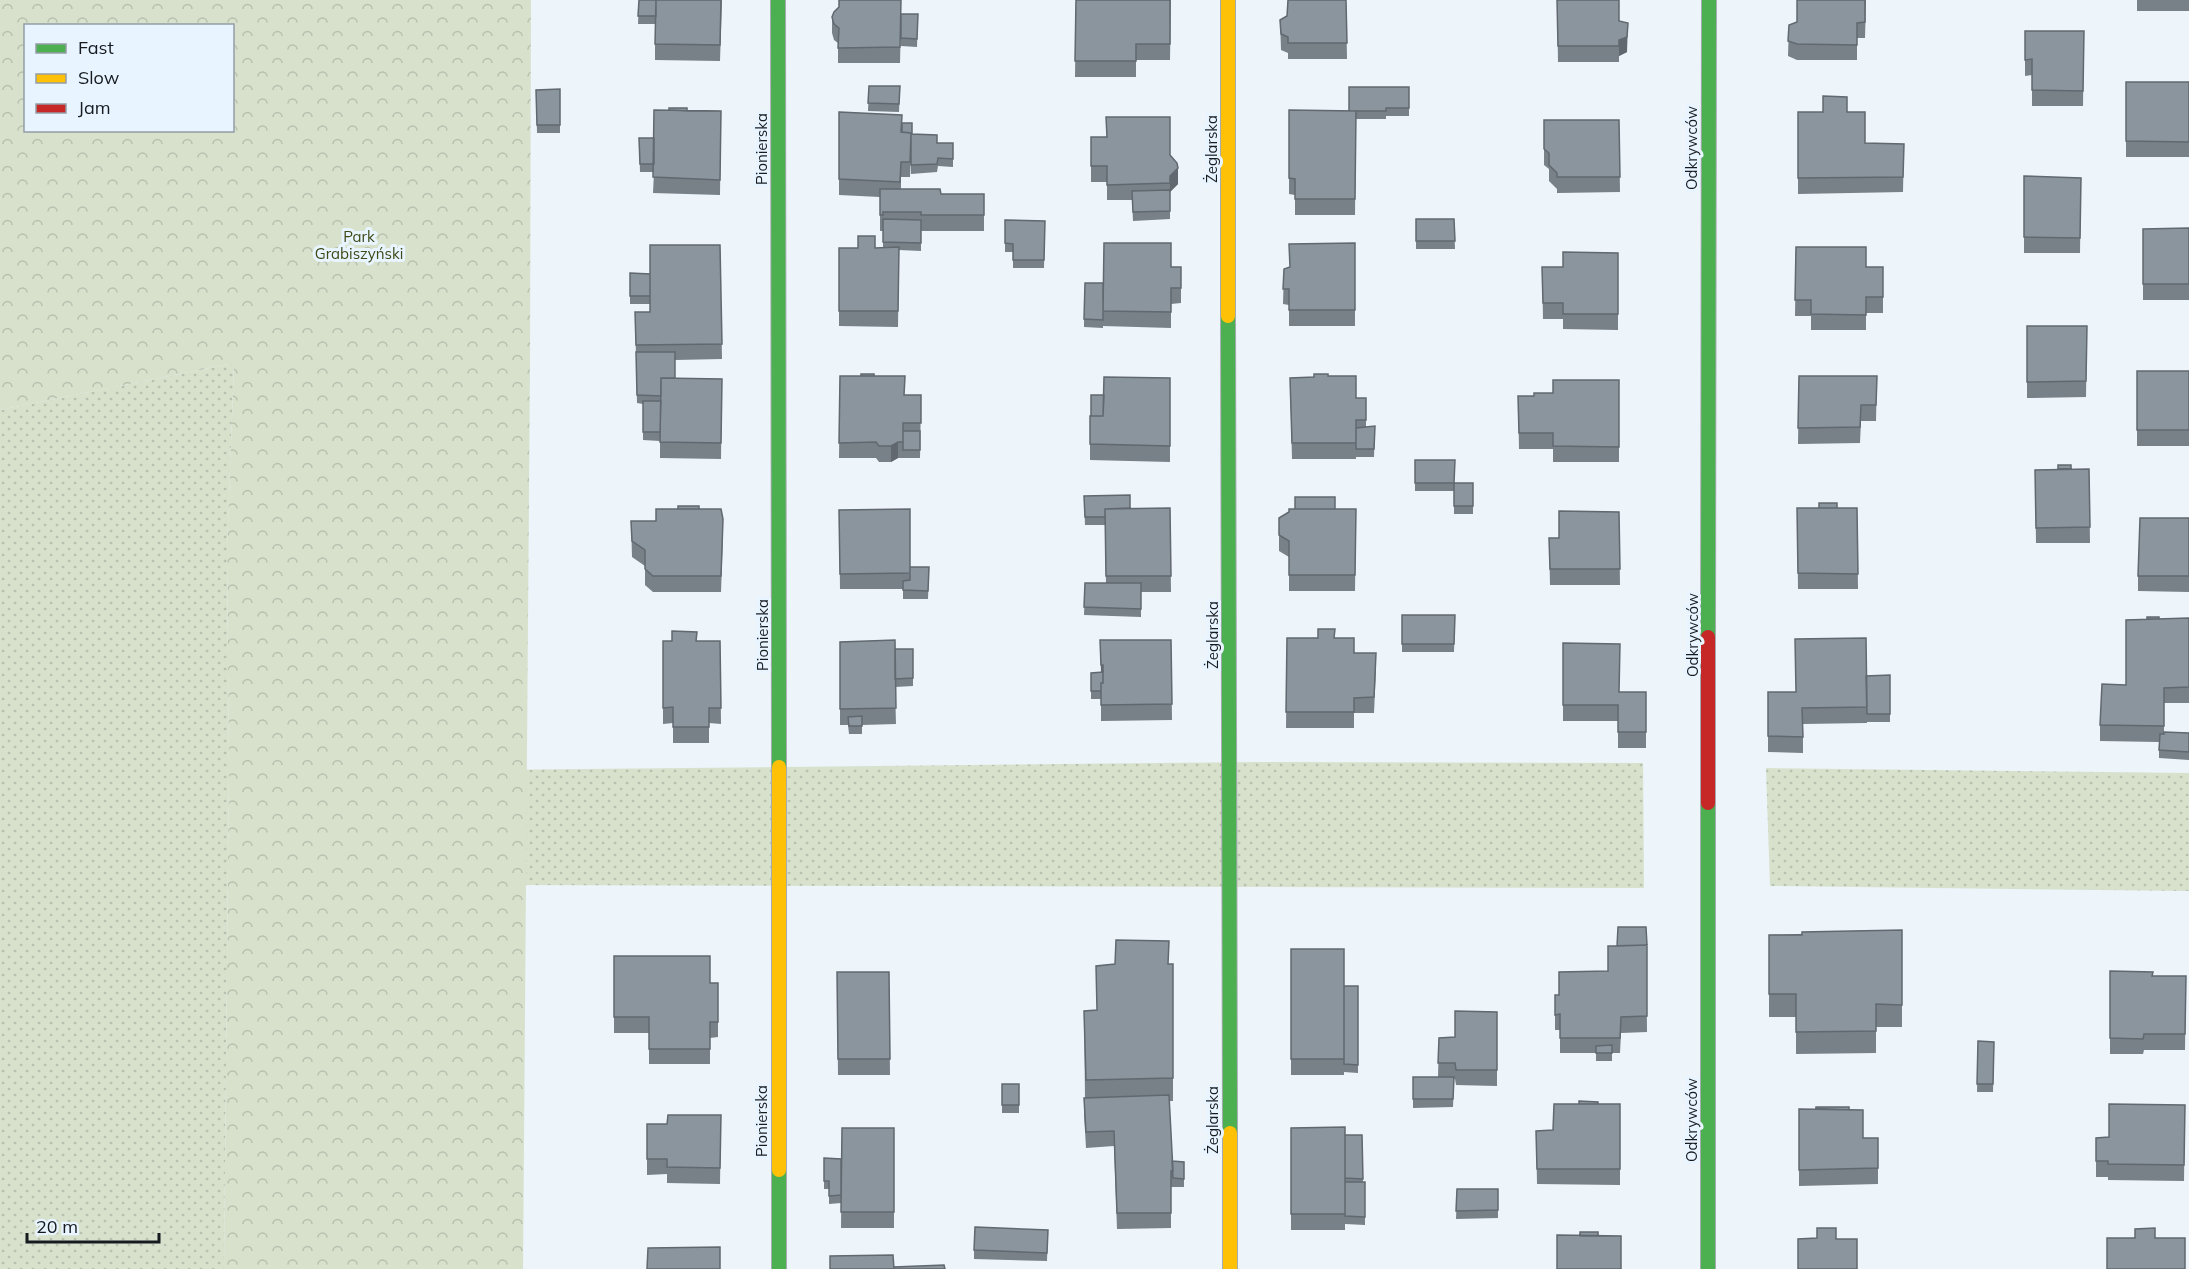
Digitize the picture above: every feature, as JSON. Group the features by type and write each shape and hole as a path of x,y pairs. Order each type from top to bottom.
{"street":[{"name":"Pionierska","path":"778,0 779,1269"},
{"name":"Żeglarska","path":"1228,0 1230,1269"},
{"name":"Odkrywców","path":"1708,1269 1709,0"}],"green space":[{"name":"Park Grabiszyński","path":"0,0 531,0 523,1269 224,1269 229,766 227,550 234,363 0,410"},
{"path":"234,363 227,550 229,766 224,1269 0,1269 0,410"},
{"path":"1258,762 1643,763 1644,888 493,885 495,770"},
{"path":"1766,768 2189,773 2189,891 1770,886"}],"building":[{"path":"639,0 656,0 656,16 638,16"},
{"path":"656,0 721,0 720,45 655,44"},
{"path":"839,0 901,0 900,47 838,48 839,28 834,24 832,17 839,7"},
{"path":"1076,0 1170,0 1170,44 1136,44 1136,61 1075,61"},
{"path":"1288,0 1346,0 1347,43 1288,43 1288,37 1281,34 1280,20 1287,16"},
{"path":"1557,0 1619,0 1619,21 1628,23 1627,37 1619,40 1619,46 1558,46"},
{"path":"1797,0 1865,0 1865,22 1857,23 1857,45 1797,44 1788,41 1789,25 1797,22"},
{"path":"901,14 918,14 917,39 901,38"},
{"path":"2025,31 2084,31 2083,91 2032,90 2032,59 2025,60"},
{"path":"2126,82 2189,82 2189,142 2126,141"},
{"path":"869,86 900,86 899,104 868,103"},
{"path":"1349,87 1409,87 1409,108 1386,108 1386,111 1349,111"},
{"path":"560,89 560,125 537,125 536,90"},
{"path":"1823,96 1847,97 1847,112 1865,112 1865,143 1904,144 1903,177 1798,178 1798,112 1823,112"},
{"path":"669,108 687,108 687,111 669,110"},
{"path":"654,110 721,111 720,180 653,177"},
{"path":"1289,110 1356,111 1355,199 1295,199 1295,179 1289,178"},
{"path":"839,112 902,115 901,132 911,133 910,162 901,162 900,182 839,179"},
{"path":"1106,117 1170,117 1170,155 1178,168 1170,176 1170,183 1107,185 1107,166 1091,166 1091,137 1107,137"},
{"path":"1544,120 1619,120 1620,177 1557,177 1557,173 1549,165 1549,153 1544,149"},
{"path":"902,123 912,123 912,134 937,135 937,143 953,143 953,159 938,158 937,164 911,165 911,133 902,132"},
{"path":"639,138 654,138 654,164 640,164"},
{"path":"2024,176 2081,178 2080,238 2024,237"},
{"path":"880,189 940,189 941,194 984,194 984,215 921,215 921,212 883,212 883,215 880,215"},
{"path":"1170,190 1170,211 1133,212 1132,191"},
{"path":"883,219 921,220 921,243 883,242"},
{"path":"1416,219 1454,219 1455,241 1416,241"},
{"path":"1005,220 1045,221 1044,260 1013,260 1013,244 1005,243"},
{"path":"2189,228 2189,284 2143,284 2143,229"},
{"path":"858,236 875,236 875,248 899,247 898,311 839,311 839,248 858,248"},
{"path":"1104,243 1171,243 1171,267 1181,267 1181,288 1171,288 1171,312 1103,311"},
{"path":"1355,243 1355,310 1289,310 1289,289 1283,289 1284,269 1290,267 1289,244"},
{"path":"650,245 720,245 722,344 636,345 635,312 650,312"},
{"path":"1796,247 1866,247 1866,267 1883,267 1883,297 1866,297 1866,315 1811,314 1811,300 1795,300"},
{"path":"1563,252 1618,253 1618,314 1563,314 1563,303 1543,303 1542,267 1563,267"},
{"path":"630,273 650,274 650,296 630,296"},
{"path":"1085,283 1103,283 1103,320 1084,319"},
{"path":"2027,326 2087,326 2086,381 2027,382"},
{"path":"636,352 675,352 675,378 661,378 661,396 637,395"},
{"path":"2137,371 2189,371 2189,430 2137,430"},
{"path":"861,374 874,374 874,376 861,376"},
{"path":"1314,374 1356,376 1356,398 1366,398 1366,420 1356,420 1356,443 1292,443 1290,378 1314,377"},
{"path":"840,376 905,376 904,395 921,395 921,423 903,423 903,442 891,446 879,446 876,442 839,443"},
{"path":"1799,376 1877,376 1876,405 1861,405 1860,427 1798,428"},
{"path":"1104,377 1170,378 1170,446 1090,444 1090,416 1103,416"},
{"path":"661,378 722,379 721,443 660,442"},
{"path":"1553,380 1619,380 1619,447 1553,446 1553,433 1519,433 1518,396 1553,393"},
{"path":"1091,395 1104,395 1103,416 1091,416"},
{"path":"643,401 661,401 660,432 643,432"},
{"path":"1375,426 1374,449 1356,449 1356,428"},
{"path":"903,431 920,431 920,450 903,450"},
{"path":"1415,460 1455,460 1454,483 1415,483"},
{"path":"2058,465 2071,465 2071,469 2058,469"},
{"path":"2089,469 2090,527 2036,528 2035,470"},
{"path":"1454,483 1473,483 1473,506 1454,506"},
{"path":"1130,495 1130,508 1105,509 1105,517 1085,517 1084,496"},
{"path":"1295,497 1335,497 1335,509 1295,509"},
{"path":"1819,503 1837,503 1837,508 1819,508"},
{"path":"678,506 699,506 699,509 678,509"},
{"path":"1170,508 1171,576 1106,576 1105,509"},
{"path":"1797,508 1857,508 1858,574 1798,573"},
{"path":"656,509 721,509 723,519 721,576 653,576 645,569 645,550 632,541 631,521 656,521"},
{"path":"910,509 910,573 840,574 839,510"},
{"path":"1289,509 1356,509 1355,575 1289,575 1289,541 1279,535 1279,518 1289,512"},
{"path":"1559,511 1619,512 1620,569 1550,569 1549,538 1559,538"},
{"path":"2140,518 2189,518 2189,576 2138,576"},
{"path":"910,567 929,567 928,591 903,590 903,581 910,580"},
{"path":"1085,583 1141,583 1141,609 1084,607"},
{"path":"1402,615 1455,615 1454,644 1402,644"},
{"path":"2147,617 2159,617 2159,619 2147,619"},
{"path":"2189,618 2189,687 2164,688 2164,726 2100,725 2102,684 2126,685 2126,620"},
{"path":"1318,629 1335,629 1334,638 1354,638 1354,653 1376,653 1374,697 1354,698 1354,712 1286,712 1287,638 1318,638"},
{"path":"672,631 697,632 696,641 720,641 721,708 709,708 709,727 673,727 673,707 663,708 663,641 672,641"},
{"path":"1866,638 1867,707 1802,708 1803,737 1768,736 1768,692 1796,692 1795,639"},
{"path":"895,640 896,708 840,709 840,642"},
{"path":"1100,640 1171,640 1172,704 1101,705 1103,665 1101,665"},
{"path":"1563,643 1620,644 1619,692 1646,692 1646,732 1618,732 1618,705 1563,705"},
{"path":"895,649 913,649 913,678 895,679"},
{"path":"1103,672 1101,691 1091,691 1091,673"},
{"path":"1890,675 1890,714 1867,714 1866,676"},
{"path":"862,716 862,726 849,726 848,717"},
{"path":"2164,732 2189,733 2189,752 2159,750 2160,734"},
{"path":"1618,927 1646,927 1647,945 1617,946"},
{"path":"1902,930 1902,1005 1876,1004 1876,1031 1796,1032 1796,994 1769,994 1769,935"},
{"path":"1116,940 1169,941 1168,964 1173,964 1173,1078 1086,1080 1084,1011 1097,1010 1096,966 1115,964"},
{"path":"1647,945 1647,1016 1621,1017 1620,1038 1560,1038 1560,1014 1555,1015 1555,995 1559,995 1559,972 1608,971 1608,946"},
{"path":"1291,949 1344,949 1344,1059 1291,1059"},
{"path":"614,956 710,956 710,983 718,983 718,1022 710,1022 710,1049 649,1049 649,1017 614,1017"},
{"path":"2110,971 2153,972 2152,976 2186,976 2185,1034 2144,1034 2143,1039 2110,1038"},
{"path":"837,972 889,972 890,1059 838,1059"},
{"path":"1344,986 1358,986 1358,1065 1344,1064"},
{"path":"1455,1011 1497,1012 1497,1070 1456,1070 1455,1063 1438,1063 1439,1038 1455,1037"},
{"path":"1978,1041 1994,1042 1993,1084 1977,1084"},
{"path":"1612,1045 1612,1053 1596,1053 1596,1046"},
{"path":"1413,1077 1454,1077 1453,1099 1413,1099"},
{"path":"1002,1084 1019,1084 1019,1105 1002,1105"},
{"path":"1169,1095 1173,1171 1171,1171 1171,1213 1117,1213 1114,1131 1086,1132 1084,1098"},
{"path":"1579,1101 1598,1102 1598,1104 1579,1104"},
{"path":"1554,1104 1620,1104 1620,1169 1537,1169 1536,1131 1553,1130"},
{"path":"2109,1104 2185,1105 2184,1165 2108,1164 2108,1161 2096,1161 2096,1138 2109,1137"},
{"path":"1816,1107 1849,1107 1849,1110 1816,1109"},
{"path":"1799,1109 1863,1110 1863,1138 1878,1138 1878,1168 1799,1170"},
{"path":"668,1115 721,1115 720,1168 667,1167 667,1159 647,1159 647,1124 667,1124"},
{"path":"1345,1127 1345,1214 1291,1214 1291,1128"},
{"path":"842,1128 894,1128 894,1212 841,1212"},
{"path":"1345,1135 1362,1135 1363,1179 1345,1178"},
{"path":"824,1158 841,1159 841,1195 829,1196 829,1181 824,1181"},
{"path":"1172,1161 1184,1162 1184,1179 1173,1178"},
{"path":"1345,1182 1365,1182 1365,1217 1345,1216"},
{"path":"1457,1189 1498,1189 1498,1210 1456,1211"},
{"path":"975,1227 1048,1230 1047,1253 974,1250"},
{"path":"1817,1228 1836,1228 1836,1239 1857,1239 1857,1269 1798,1269 1798,1239 1817,1238"},
{"path":"2155,1228 2155,1238 2185,1238 2185,1269 2107,1269 2107,1238 2135,1238 2135,1229"},
{"path":"1580,1232 1598,1232 1598,1236 1580,1236"},
{"path":"1557,1235 1621,1236 1621,1269 1557,1269"},
{"path":"720,1247 720,1269 647,1269 648,1248"},
{"path":"893,1255 894,1269 830,1269 830,1256"},
{"path":"944,1265 945,1269 894,1269 894,1267"}],"traffic: fast":[{"path":"778,0 779,767"},
{"path":"1708,637 1709,0"},
{"path":"1228,316 1230,1133"},
{"path":"1708,803 1708,1269"},
{"path":"779,1170 779,1269"}],"traffic: slow":[{"path":"1228,0 1228,316"},
{"path":"779,767 779,1170"},
{"path":"1230,1133 1230,1269"}],"traffic: jam":[{"path":"1708,637 1708,803"}]}
